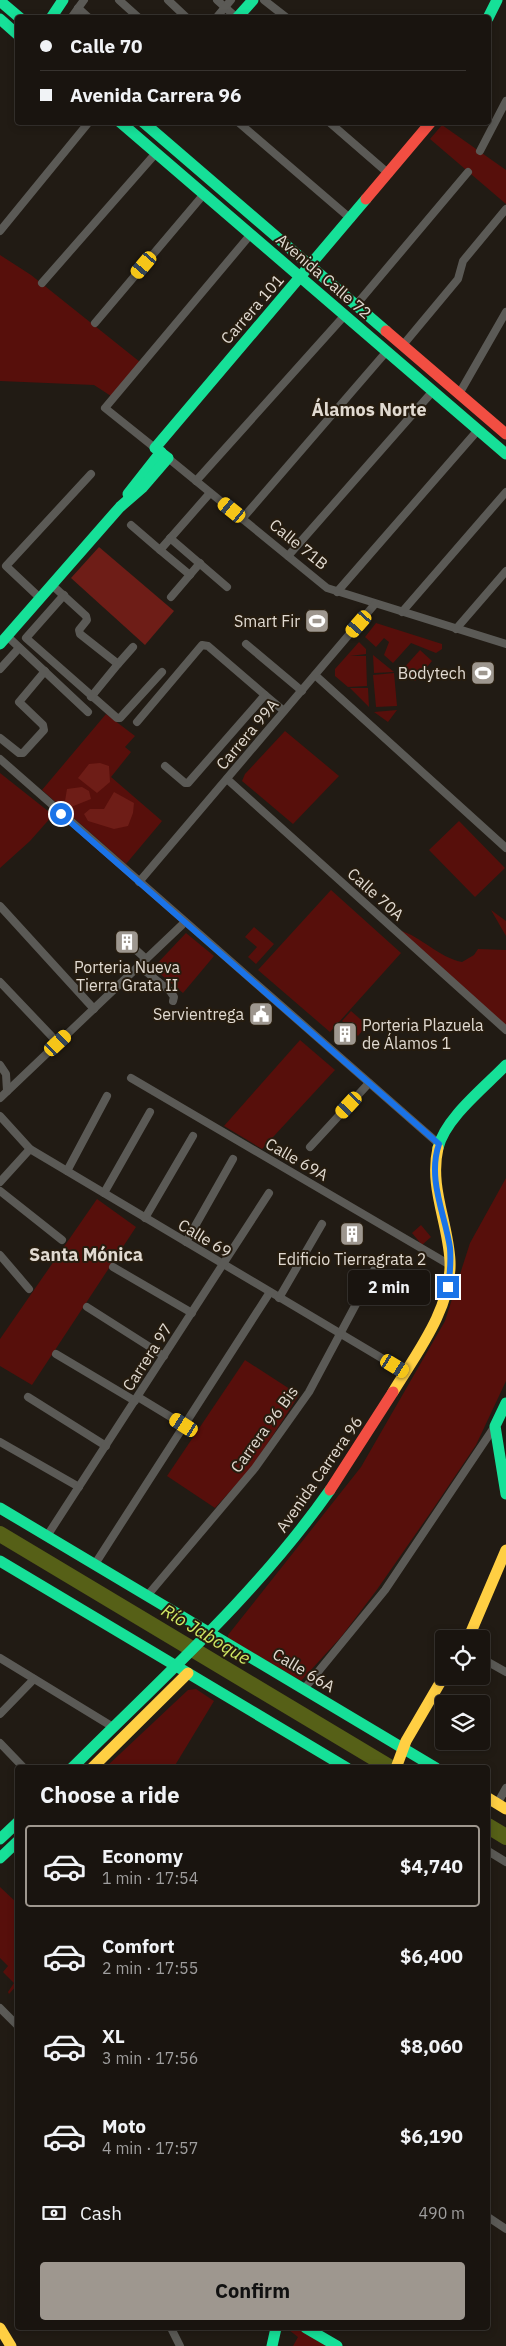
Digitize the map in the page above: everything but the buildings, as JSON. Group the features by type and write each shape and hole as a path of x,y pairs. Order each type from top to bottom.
{"main road":[{"path":"53,15 63,0"},
{"path":"240,15 253,0"},
{"path":"490,15 497,0"},
{"path":"0,1 16,15"},
{"path":"0,19 15,32"},
{"name":"Avenida Calle 72","path":"124,125 506,454"},
{"path":"134,134 142,125"},
{"name":"Avenida Calle 72","path":"146,125 506,434"},
{"name":"Carrera 101","path":"4,640 120,507 136,482 301,277 389,174 427,125"},
{"name":"Avenida Carrera 96","path":"75,1765 176,1666 268,1571 314,1514 353,1460 404,1372 442,1302 448,1287 450,1248 436,1182 436,1159 439,1144 448,1128 506,1065"},
{"path":"506,1403 495,1426 506,1494"},
{"name":"Calle 66A","path":"0,1508 207,1634 304,1689 399,1757 426,1765"},
{"path":"472,1630 506,1550"},
{"path":"0,1561 342,1765"},
{"path":"95,1765 188,1673"},
{"path":"399,1757 439,1685"},
{"path":"0,1839 15,1825"},
{"path":"0,1858 15,1844"},
{"path":"0,2328 11,2346"},
{"path":"272,2346 276,2330"},
{"path":"309,2330 336,2346"}],"street":[{"path":"73,15 84,0"},
{"path":"119,0 136,15"},
{"path":"168,0 184,15"},
{"path":"217,0 234,15"},
{"path":"218,15 231,0"},
{"path":"264,0 283,15"},
{"path":"78,8 86,15"},
{"path":"480,151 506,101"},
{"path":"0,231 88,125"},
{"path":"241,125 351,219"},
{"path":"333,125 389,174"},
{"path":"42,283 156,153"},
{"path":"356,305 468,172"},
{"path":"95,323 204,194"},
{"path":"402,345 458,279 463,261 506,209"},
{"name":"Calle 71B","path":"251,234 106,408 321,584 337,592 506,644"},
{"path":"459,394 506,312"},
{"path":"196,481 345,315"},
{"path":"242,519 387,351"},
{"path":"288,556 433,391"},
{"path":"337,592 478,430"},
{"path":"0,573 91,474"},
{"path":"402,612 506,492"},
{"path":"160,550 210,493"},
{"path":"131,525 190,575"},
{"path":"170,538 227,587"},
{"path":"171,598 200,563"},
{"path":"6,566 40,598"},
{"path":"456,629 506,571"},
{"path":"52,585 86,616 87,620 79,630 80,634 118,664"},
{"path":"64,595 26,638 92,697 120,718 162,672"},
{"name":"Carrera 99A","path":"139,882 375,604"},
{"path":"4,640 19,648 88,712"},
{"path":"246,644 302,690"},
{"path":"137,722 202,645 208,646 284,711"},
{"path":"92,697 133,647"},
{"path":"0,669 19,648"},
{"path":"0,738 23,754 44,730 44,725 19,702 45,672"},
{"path":"315,675 506,848"},
{"path":"165,766 185,783 190,781 265,695"},
{"path":"0,759 439,1144"},
{"name":"Calle 70A","path":"227,779 506,1030"},
{"path":"0,906 94,1009"},
{"path":"0,1098 185,922"},
{"path":"134,949 146,959"},
{"path":"139,966 170,991 174,1001"},
{"path":"0,982 58,1043"},
{"path":"0,1065 6,1074 7,1091"},
{"name":"Calle 69A","path":"131,1078 450,1265"},
{"path":"310,1147 369,1083"},
{"path":"67,1171 107,1096"},
{"path":"104,1193 150,1112"},
{"name":"Calle 69","path":"0,1116 30,1149 404,1372"},
{"path":"145,1218 193,1136"},
{"path":"0,1182 30,1149"},
{"path":"186,1242 233,1160"},
{"path":"0,1191 62,1240"},
{"name":"Carrera 97","path":"47,1536 269,1193"},
{"path":"279,1298 322,1224"},
{"path":"0,1255 29,1289"},
{"name":"Carrera 96 Bis","path":"147,1596 255,1468 309,1392 378,1262"},
{"path":"113,1267 192,1313"},
{"path":"94,1564 270,1292"},
{"path":"86,1308 164,1356"},
{"path":"56,1354 184,1425"},
{"path":"28,1397 106,1446"},
{"path":"304,1689 385,1590 495,1426"},
{"path":"0,1442 79,1487"},
{"path":"0,1658 113,1727"},
{"path":"490,1663 506,1672"},
{"path":"0,1714 34,1678"},
{"path":"0,1744 21,1765"},
{"path":"497,1804 506,1788"},
{"path":"490,1852 506,1862"},
{"path":"0,2008 15,2023"},
{"path":"490,2219 506,2229"},
{"path":"172,2330 180,2346"}],"shaded area":[{"path":"442,125 506,170 506,204 430,139"},
{"path":"0,255 31,275 140,362 111,396 94,385 0,381"},
{"path":"99,547 174,611 145,645 71,578"},
{"path":"376,623 442,644 442,649 436,653 411,643 393,663 384,655 389,642 384,638 376,647 365,637"},
{"path":"359,642 366,649 366,654 350,656 366,656 367,686 348,687 335,676 335,669"},
{"path":"420,650 432,661 415,681 402,670"},
{"path":"373,655 394,672 374,673"},
{"path":"394,673 397,706 376,707 373,675"},
{"path":"350,688 368,688 369,707"},
{"path":"397,710 388,722 374,712"},
{"path":"106,714 135,736 125,747 131,752 111,777 162,821 126,864 42,790"},
{"path":"285,731 339,776 293,824 242,781 245,774"},
{"path":"100,763 109,766 110,782 97,793 78,778 89,764"},
{"path":"0,773 53,815 30,841 0,868"},
{"path":"82,787 89,791 91,799 71,807 65,801 67,789"},
{"path":"114,792 134,803 133,813 128,826 114,829 88,821 84,814 90,809 104,809"},
{"path":"459,821 505,868 475,897 429,850"},
{"path":"331,890 401,953 330,1032 258,970"},
{"path":"491,910 506,921 506,936"},
{"path":"254,927 274,944 256,964 248,957 257,947 245,937"},
{"path":"399,930 415,937 445,956 462,962 474,955 478,949 506,950 506,1029"},
{"path":"186,933 214,956 183,993 153,968"},
{"path":"351,1011 367,1025 358,1036 342,1021"},
{"path":"300,1040 335,1070 262,1149 224,1126"},
{"path":"506,1178 506,1381 476,1445 433,1509 376,1591 341,1637 301,1681 228,1638 228,1635 361,1467 445,1321 470,1243"},
{"path":"97,1199 136,1227 32,1385 0,1366 0,1339"},
{"path":"421,1225 431,1237 422,1245 412,1233"},
{"path":"245,1360 299,1395 253,1466 215,1508 167,1476"},
{"path":"196,1689 214,1701 175,1765 108,1765 188,1690"},
{"path":"0,1887 15,1901 15,1987 9,1994 8,1992 14,1983 3,1972 8,1966 0,1958"},
{"path":"289,2330 300,2330 327,2346 293,2346 298,2337"}],"waterway":[{"name":"Río Jaboque","path":"0,1534 386,1765"},
{"name":"Río Jaboque","path":"490,1827 506,1837"}],"traffic: fast":[{"path":"53,15 63,0"},
{"path":"240,15 253,0"},
{"path":"490,15 497,0"},
{"path":"0,1 16,15"},
{"path":"0,19 15,32"},
{"path":"123,125 506,454"},
{"path":"146,125 386,331"},
{"path":"0,644 120,507 143,487 168,458 155,448 366,199"},
{"path":"128,494 161,452"},
{"path":"438,1148 442,1137 457,1114 506,1065"},
{"path":"506,1403 495,1426 506,1494"},
{"path":"75,1765 240,1600 272,1565 330,1490"},
{"path":"0,1508 431,1765"},
{"path":"0,1561 342,1765"},
{"path":"0,1839 15,1825"},
{"path":"0,1858 15,1844"},
{"path":"272,2346 276,2330"},
{"path":"309,2330 337,2346"}],"traffic: slow":[{"path":"393,1392 431,1330 439,1313 449,1279 449,1247 437,1191 436,1162 438,1148"},
{"path":"472,1630 506,1550"},
{"path":"95,1765 188,1673"},
{"path":"397,1765 406,1741 439,1685"},
{"path":"490,1799 506,1809"},
{"path":"0,2328 11,2346"}],"traffic: jam":[{"path":"366,199 428,125"},
{"path":"386,331 506,434"},
{"path":"330,1490 393,1392"}],"place":[{"name":"Smart Fir","path":"317,621"},
{"name":"Bodytech","path":"483,673"},
{"name":"Porteria Nueva Tierra Grata II","path":"127,942"},
{"name":"Servientrega","path":"261,1014"},
{"name":"Porteria Plazuela de Álamos 1","path":"345,1034"},
{"name":"Edificio Tierragrata 2","path":"352,1234"}],"district":[{"name":"Álamos Norte","path":"369,409"},
{"name":"Santa Mónica","path":"86,1254"}],"route":[{"path":"61,814 254,980 439,1144 436,1152 436,1182 450,1248 448,1287"}]}
